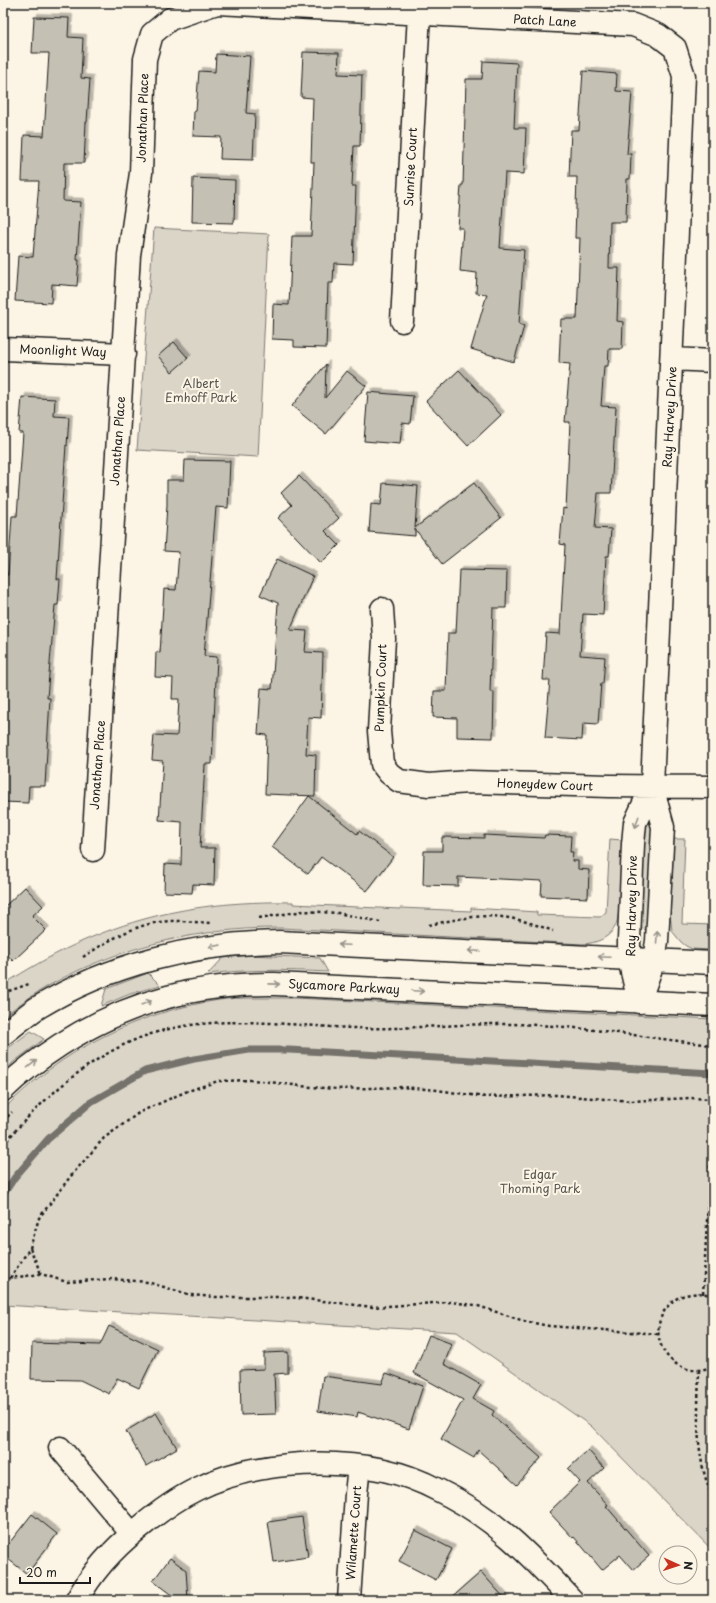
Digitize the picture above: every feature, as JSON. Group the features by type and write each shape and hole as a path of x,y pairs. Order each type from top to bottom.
{"street":[{"name":"Patch Lane","path":"152,34 170,19 217,3 634,25 658,35 675,48"},
{"name":"Sunrise Court","path":"402,321 419,14"},
{"name":"Jonathan Place","path":"93,850 129,255 141,173 145,60 152,34"},
{"name":"Ray Harvey Drive","path":"639,1002 654,960 657,941 663,827 652,786 684,76 675,48"},
{"name":"Moonlight Way","path":"3,349 124,354"},
{"path":"672,359 713,361"},
{"name":"Pumpkin Court","path":"382,609 384,638 379,731 384,766"},
{"name":"Honeydew Court","path":"384,766 389,773 399,781 429,785 468,782 713,787"},
{"name":"Ray Harvey Drive","path":"639,1002 629,959 635,824 652,786"},
{"path":"3,1034 35,1009 73,988 99,977 152,959 186,951 252,942 713,962"},
{"name":"Sycamore Parkway","path":"3,1090 43,1056 82,1031 118,1014 157,999 199,990 244,984 275,984 713,1005"},
{"path":"60,1448 132,1534"},
{"path":"77,1600 84,1587 98,1569 132,1534 173,1503 198,1488 248,1471 277,1466 311,1464 359,1466 385,1470 412,1478 462,1502 514,1540 572,1600"},
{"name":"Wilamette Court","path":"349,1600 359,1466"}],"path":[{"path":"3,1145 50,1096 102,1056 122,1045 145,1036 164,1030 196,1025 243,1023 372,1029 503,1023 529,1024 625,1033 713,1045"},
{"path":"10,1278 30,1248 39,1218 70,1177 104,1138 140,1112 185,1092 218,1082 252,1080 336,1089 404,1087 486,1097 556,1094 631,1101 690,1098 713,1099"},
{"path":"3,1121 13,1111"},
{"path":"703,1294 713,1112"},
{"path":"30,1248 41,1274"},
{"path":"3,1281 10,1278 41,1274 67,1282 112,1279 147,1282 191,1295 216,1297 289,1297 373,1307 450,1302 475,1305 524,1321 548,1326 658,1334"},
{"path":"713,1297 696,1293 683,1295 671,1302 664,1311 659,1322 658,1334 661,1346 667,1356 676,1364 687,1369 700,1370 713,1366"},
{"path":"700,1370 697,1419 699,1449 709,1489 713,1498"}],"green space":[{"name":"Albert Emhoff Park","path":"154,228 269,234 258,457 137,450"},
{"path":"649,823 652,827 648,926 644,930 640,925 644,827"},
{"path":"610,839 622,840 619,911 615,927 609,935 592,943 583,944 281,928 245,929 208,933 134,949 98,962 64,977 32,996 3,1017 3,985 72,946 106,931 177,911 252,902 293,902 293,904 400,909 471,911 471,908 537,912 537,915 600,917 606,912"},
{"path":"674,839 685,839 682,924 713,925 713,950 692,949 681,942 672,931 670,914"},
{"path":"249,955 320,958 328,972 268,970 208,974 223,958"},
{"path":"148,973 160,985 130,994 101,1006 106,989"},
{"name":"Edgar Thoming Park","path":"240,998 295,998 713,1019 713,1551 591,1426 457,1332 3,1305 3,1110 50,1069 75,1052 130,1024 159,1014 219,1000"},
{"path":"31,1031 44,1039 3,1072 3,1052"}],"building":[{"path":"34,17 69,18 68,37 83,38 81,78 90,79 84,163 64,163 63,201 81,202 77,260 79,260 77,286 52,284 51,303 15,301 18,256 33,257 39,181 22,181 24,135 44,136 49,53 32,53"},
{"path":"303,52 339,53 338,74 362,75 360,146 354,146 352,186 356,186 353,264 334,263 333,283 328,283 326,348 294,347 294,340 272,339 273,304 289,305 292,236 311,236 314,162 311,162 313,98 301,97"},
{"path":"216,54 250,56 246,113 255,114 253,160 220,159 221,137 193,136 194,111 196,111 199,71 215,72"},
{"path":"483,61 517,63 514,128 526,128 524,174 505,173 500,248 524,250 519,324 524,326 514,362 471,349 487,294 476,293 477,273 460,271 463,228 458,228 461,185 463,185 466,79 482,79"},
{"path":"583,71 617,74 616,91 632,92 627,154 631,154 630,179 627,179 626,222 610,222 609,268 619,268 617,321 623,322 622,349 609,349 608,366 604,366 601,406 616,407 611,493 598,493 595,528 611,529 609,556 606,556 603,615 583,614 580,655 605,657 603,684 601,683 598,724 583,723 582,740 545,738 550,680 543,680 546,633 560,634 565,545 560,544 563,508 566,509 570,422 565,422 570,364 559,363 561,319 577,319 580,238 575,238 577,177 569,177 571,130 579,130"},
{"path":"193,178 235,180 234,223 192,222"},
{"path":"174,342 188,358 172,372 158,356"},
{"path":"326,364 325,398 347,371 366,386 326,434 292,406"},
{"path":"459,370 501,415 468,446 426,401"},
{"path":"368,392 413,396 410,424 402,423 400,444 364,441"},
{"path":"22,397 55,399 54,416 69,417 57,579 60,579 58,605 55,605 47,698 50,698 45,786 29,786 28,803 3,802 3,575 8,575 12,516 17,516 23,433 19,433"},
{"path":"185,460 230,461 228,508 216,507 204,656 217,657 212,764 205,764 200,848 215,848 214,885 193,884 192,893 164,892 165,864 181,865 182,822 159,820 163,761 152,760 154,735 177,736 179,699 172,699 173,678 155,677 156,652 160,653 164,589 176,590 179,552 164,551 167,480 184,480"},
{"path":"299,476 339,518 325,531 339,545 321,563 278,518 292,505 281,493"},
{"path":"383,483 418,486 415,528 474,483 501,518 442,564 415,529 415,536 369,532 371,504 381,505"},
{"path":"277,559 313,576 290,630 307,631 305,652 323,653 321,718 308,717 306,754 316,755 315,796 265,794 267,735 258,734 261,688 272,689 278,603 260,595"},
{"path":"459,570 507,571 506,608 493,608 490,692 494,692 493,738 457,737 457,718 433,717 434,691 446,691 448,633 456,633"},
{"path":"309,796 357,834 359,831 393,857 367,891 321,857 308,874 272,847"},
{"path":"484,835 544,838 545,835 571,836 570,852 573,852 572,861 578,861 578,869 589,870 588,898 541,896 542,881 458,877 458,886 423,885 424,851 442,851 442,837 484,838"},
{"path":"25,887 43,906 32,916 46,930 13,961 3,950 3,908"},
{"path":"109,1326 158,1349 139,1388 117,1378 109,1394 80,1380 31,1379 32,1343 100,1345"},
{"path":"429,1335 452,1344 444,1364 481,1385 473,1399 494,1411 492,1415 541,1458 517,1485 478,1450 474,1458 441,1439 463,1400 414,1373"},
{"path":"288,1352 288,1373 274,1374 276,1414 241,1415 240,1370 264,1369 264,1353"},
{"path":"386,1373 423,1386 409,1429 358,1412 357,1417 318,1411 323,1376 382,1384"},
{"path":"156,1413 177,1448 146,1466 126,1431"},
{"path":"588,1450 604,1468 588,1483 608,1505 606,1506 649,1556 633,1570 620,1555 602,1570 574,1537 573,1538 549,1512 580,1482 568,1469"},
{"path":"32,1514 57,1534 27,1574 3,1555 3,1551"},
{"path":"302,1517 308,1557 274,1562 268,1522"},
{"path":"415,1530 452,1549 436,1580 399,1561"},
{"path":"170,1558 186,1570 188,1600 178,1600 153,1581"},
{"path":"481,1572 506,1600 449,1600"}],"waterway":[{"path":"3,1195 15,1177 48,1139 91,1102 145,1071 194,1059 249,1050 289,1050 713,1073"}]}
